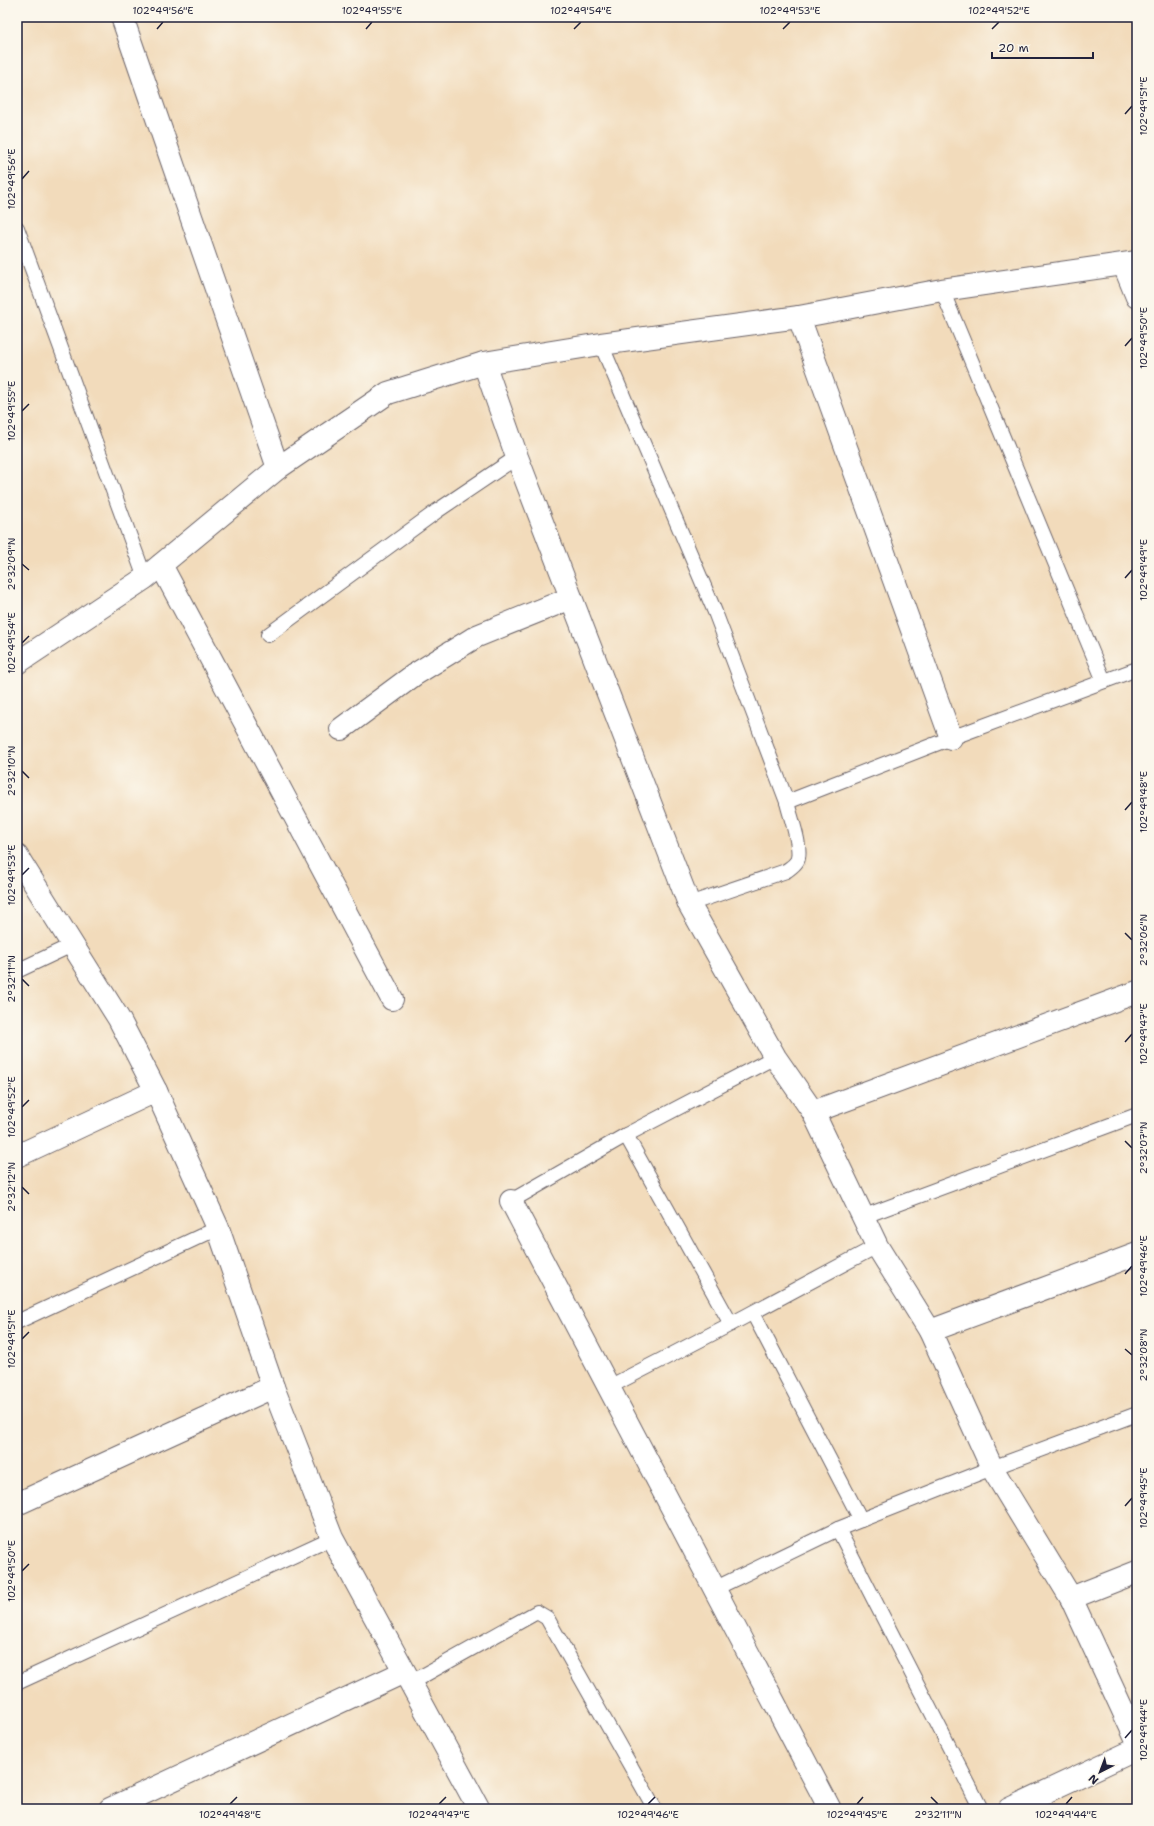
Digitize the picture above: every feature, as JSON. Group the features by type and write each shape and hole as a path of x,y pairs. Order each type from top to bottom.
{"street":[{"path":"122,17 278,468"},
{"path":"17,663 153,572 278,468 388,393 484,362 601,344 799,317 942,290 1131,263 1137,296"},
{"path":"799,317 951,738"},
{"path":"484,362 517,457 689,904 775,1057 813,1112 877,1246 930,1331 992,1468 1071,1598 1134,1728"},
{"path":"153,572 392,999"},
{"path":"341,729 414,674 477,636 571,598"},
{"path":"17,856 119,1019 156,1091 218,1228 273,1387 332,1538 479,1809"},
{"path":"813,1112 1137,992"},
{"path":"17,1156 156,1091"},
{"path":"511,1201 830,1809"},
{"path":"930,1331 1137,1254"},
{"path":"17,1504 273,1387"},
{"path":"1071,1598 1137,1572"},
{"path":"110,1809 407,1677"},
{"path":"1017,1807 1137,1749"}],"lane":[{"path":"17,228 153,572"},
{"path":"942,290 1104,681"},
{"path":"601,344 715,612 787,802 799,851 798,860 786,871 689,904"},
{"path":"268,635 437,511 517,457"},
{"path":"787,802 951,738 1137,669"},
{"path":"17,971 72,945"},
{"path":"511,1201 626,1135 775,1057"},
{"path":"862,1217 1137,1115"},
{"path":"626,1135 731,1324"},
{"path":"17,1322 218,1228"},
{"path":"609,1387 753,1313 877,1246"},
{"path":"753,1313 861,1520"},
{"path":"714,1589 838,1529 992,1468 1137,1414"},
{"path":"838,1529 981,1809"},
{"path":"17,1683 332,1538"},
{"path":"407,1677 537,1612 547,1618 655,1809"}]}
